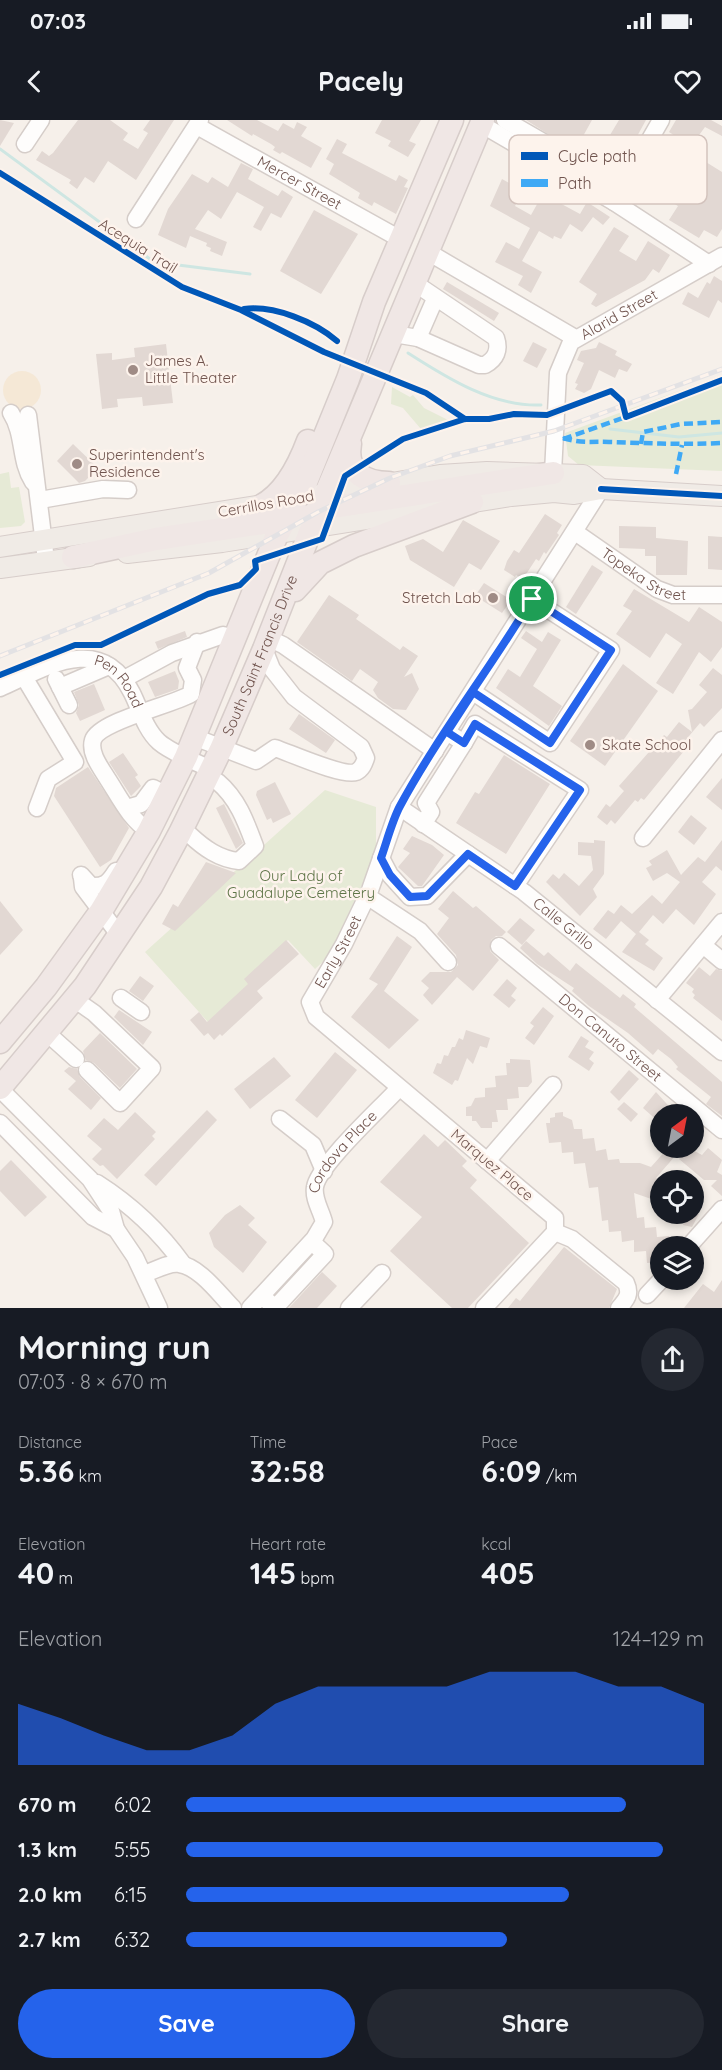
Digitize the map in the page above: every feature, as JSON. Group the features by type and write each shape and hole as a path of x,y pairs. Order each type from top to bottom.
{"highway":[{"name":"South Saint Francis Drive","path":"0,1088 74,999 120,936 215,776 221,749 266,644 304,513 374,302 452,120"},
{"name":"South Saint Francis Drive","path":"0,1042 46,987 101,911 149,831 160,792 190,747 260,578 349,442 482,122"},
{"path":"261,506 274,496 297,464 354,333 374,302"},
{"path":"349,442 349,460 355,471 364,479 389,483"},
{"path":"73,557 156,539 269,522 304,513 553,473"},
{"path":"266,644 302,580 320,563 354,546 472,502"}],"main road":[{"name":"Cerrillos Road","path":"304,513 389,483 465,472 583,475 601,489"},
{"name":"Cerrillos Road","path":"0,568 46,550 261,506 304,513 472,502 554,492 574,494 601,489 722,496"},
{"name":"Cerrillos Road","path":"0,547 46,550 73,557"}],"street":[{"path":"25,144 41,120"},
{"path":"505,120 519,135"},
{"path":"653,135 661,120"},
{"path":"482,122 510,135"},
{"path":"136,219 199,123"},
{"name":"Mercer Street","path":"199,123 402,240"},
{"path":"617,204 715,260"},
{"path":"428,252 575,338"},
{"name":"Alarid Street","path":"553,473 558,372 565,350 575,338 715,260"},
{"path":"394,334 418,338 479,365 485,365 495,357 499,347 496,338 463,314 435,299 416,284"},
{"path":"418,338 435,299"},
{"path":"20,414 23,463 38,494 46,550"},
{"path":"38,494 103,489 128,490"},
{"name":"Early Street","path":"338,1035 316,1017 310,1002 344,944 367,896 399,807 601,489"},
{"name":"Topeka Street","path":"575,532 657,589 673,595 722,595"},
{"path":"473,692 550,743 611,650 532,599"},
{"path":"124,679 197,642 223,635 235,640"},
{"path":"149,831 138,825 93,752 93,738 99,731 141,712 180,701 191,694 193,680 187,668 197,642"},
{"path":"190,747 221,749 256,761 275,748 349,773 357,772 363,766 366,758 361,747 294,697 272,669 266,644 283,645 435,751"},
{"name":"Pen Road","path":"0,688 49,665 75,657 95,660 109,666 124,679 150,732 159,742 190,747 215,776"},
{"path":"49,665 69,705"},
{"path":"60,687 109,666"},
{"path":"24,677 75,762 48,779 37,808"},
{"path":"423,824 431,813 426,803 475,724 580,790 515,886"},
{"path":"447,732 464,743"},
{"path":"643,838 722,740"},
{"path":"190,836 204,848 227,860 239,861 255,846 244,816 230,792 215,776"},
{"path":"127,808 141,804 160,792"},
{"name":"Calle Grillo","path":"399,807 515,886 722,1052"},
{"path":"120,936 83,887 81,874 91,886 102,886 110,880 125,859 136,853"},
{"path":"381,858 390,875 410,897 427,896 468,854"},
{"path":"367,896 420,931 448,962"},
{"path":"657,1000 722,922"},
{"path":"703,945 722,961"},
{"name":"Don Canuto Street","path":"500,946 722,1130"},
{"path":"121,998 141,1012"},
{"path":"47,1033 120,1103 152,1068 94,1013 74,999"},
{"name":"Marquez Place","path":"338,1035 555,1218 555,1232"},
{"path":"487,1161 553,1084"},
{"path":"0,1088 90,1179 124,1202 169,1244 183,1264 198,1274 233,1308"},
{"name":"Cordova Place","path":"256,1302 312,1242 324,1222 315,1198 315,1185 324,1171 399,1088"},
{"path":"280,1119 313,1145 324,1171"},
{"path":"0,1123 93,1217 116,1229"},
{"path":"90,1179 111,1211 116,1229 144,1274 159,1308"},
{"path":"698,1236 722,1209"},
{"path":"485,1308 555,1232 572,1239 626,1283 629,1290 628,1298 619,1308"},
{"path":"144,1274 173,1264 183,1264"},
{"path":"349,1308 382,1273"},
{"path":"647,1295 652,1290"}],"green space":[{"path":"722,375 722,471 579,465 568,456 565,433"},
{"path":"392,387 410,397 413,395 424,408 452,422 421,429 403,408 391,404"},
{"path":"9,472 11,488 19,487 25,522 21,526 0,528 0,474"},
{"name":"Our Lady of Guadalupe Cemetery","path":"325,790 376,807 376,855 328,957 315,969 288,940 248,977 252,982 208,1022 145,952"}],"sand":[{"path":"22,371 36,376 41,390 36,404 22,409 8,404 3,390 8,376"}],"building":[{"path":"0,120 14,123 0,146"},
{"path":"78,120 110,120 128,133 123,140 138,149 148,133 143,130 150,120 174,120 136,180 108,161 94,183 85,177 77,189 69,183 71,180 36,160 42,151 49,156 53,153"},
{"path":"227,120 257,120 278,131 283,123 294,129 297,122 307,127 301,136 322,148 311,168 282,152 280,154 273,150 275,147 271,144 253,134 252,136"},
{"path":"382,120 421,120 409,141 416,144 408,157 388,146 391,141 375,133"},
{"path":"526,120 592,120 584,135 550,135"},
{"path":"619,120 646,120 638,135 610,135"},
{"path":"676,120 711,120 722,126 722,136 705,127 699,135 674,135 669,132"},
{"path":"337,139 347,144 342,153 396,181 399,175 408,180 404,187 408,188 396,214 374,202 372,206 358,198 360,193 329,174 334,164 326,159"},
{"path":"241,163 253,169 248,179 278,196 282,190 293,197 281,218 271,213 261,231 253,227 264,207 237,192 221,219 208,210 195,229 227,242 222,256 210,251 211,248 206,246 207,243 190,236 186,248 158,235 168,209 192,174 208,183 212,177 228,187"},
{"path":"707,163 722,172 722,229 717,237 704,230 699,238 669,220 678,206 675,204 707,204"},
{"path":"502,179 509,183 509,204 516,204 515,206 531,215 537,204 562,204 580,214 586,204 590,204 610,217 603,225 593,217 582,232 570,224 561,239 554,236 553,239 539,231 522,261 542,272 531,293 518,285 523,276 495,262 506,242 519,249 530,228 490,206"},
{"path":"314,210 358,234 321,294 280,271"},
{"path":"614,227 629,236 619,251 636,261 648,241 670,255 659,273 653,269 645,280 596,307 591,304 597,294 579,282"},
{"path":"714,276 722,281 722,303 718,300 709,318 682,304 688,292 698,298 707,282 710,284"},
{"path":"447,282 499,313 494,321 443,289"},
{"path":"533,342 547,349 537,368 523,361"},
{"path":"599,342 617,351 615,355 632,364 627,372 619,369 615,378 599,370 591,389 584,393 575,389 578,384 575,383 584,363 577,360 581,351 596,348"},
{"name":"James A. Little Theater","path":"166,344 173,403 143,406 142,397 117,399 118,407 102,409 96,354 112,353 112,360 135,357 134,348"},
{"name":"Superintendent's Residence","path":"73,444 98,468 85,481 79,483 57,461"},
{"path":"545,514 562,525 557,533 559,535 546,554 544,552 539,561 536,559 523,579 516,575 515,577 504,570 507,561 514,550 519,553"},
{"path":"463,520 500,541 481,570 469,563 454,587 410,560 405,546 423,539 443,552"},
{"path":"619,526 656,527 656,538 688,541 687,575 656,575 656,556 645,556 645,549 619,548"},
{"path":"708,536 722,537 722,570 708,569"},
{"path":"592,565 603,572 576,614 566,607"},
{"name":"Stretch Lab","path":"484,583 511,600 502,613 475,596"},
{"path":"634,589 689,622 699,607 722,622 722,647 711,662 699,652 673,694 656,683 682,644 666,633 650,658 616,634 632,611 623,606"},
{"path":"329,595 359,615 356,619 400,650 403,646 418,656 404,677 412,673 419,689 406,710 393,709 378,698 373,690 378,682 360,669 352,681 297,642"},
{"path":"185,631 187,637 158,649 155,642"},
{"path":"526,631 542,642 548,632 561,640 533,686 562,706 549,726 496,688 508,669 520,677 537,649 521,638"},
{"path":"623,664 658,691 605,766 570,741"},
{"path":"713,668 722,675 722,708 704,727 700,723 684,742 688,746 644,800 641,798 638,802 635,800 615,824 611,820 607,825 597,817 606,804 610,807 624,791 619,786 664,735 667,737 679,722 692,732 688,710 692,709 707,692 699,685"},
{"path":"175,671 179,681 178,689 155,697 148,682"},
{"path":"94,684 105,710 80,721 76,713 79,705 74,692"},
{"path":"299,714 335,740 326,753 289,729"},
{"path":"123,753 138,775 135,777 141,786 131,796 109,762"},
{"path":"504,755 550,784 506,854 456,823 475,792 479,794"},
{"path":"88,767 129,828 111,860 100,867 54,796 56,788"},
{"path":"722,778 722,810 706,797"},
{"path":"275,782 291,814 273,823 271,818 267,820 256,795 257,791"},
{"path":"224,804 243,843 236,849 216,808"},
{"path":"691,815 707,828 694,845 678,832"},
{"path":"412,836 432,845 444,855 422,886 418,886 398,867 410,853 403,849"},
{"path":"594,840 605,841 604,874 593,889 597,897 580,916 546,882 553,874 559,879 564,873 579,886 593,870 591,856 578,855 578,842 594,843"},
{"path":"722,840 722,871 716,866 702,882 716,894 694,925 676,909 663,924 653,915 639,932 649,940 645,944 663,958 654,971 622,952 636,934 621,921 606,939 593,929 608,910 614,914 621,905 632,914 652,895 662,904 680,882 667,873 653,881 646,868 652,865 649,861 667,850 681,875 698,857 705,862"},
{"path":"206,862 236,873 175,931 162,924 173,904 178,907"},
{"path":"453,891 473,908 476,906 506,932 491,940 490,951 499,960 473,991 457,977 432,1005 423,995 429,988 421,981 430,972 451,972 458,965 456,955 437,934 449,918 438,909"},
{"path":"0,901 23,930 0,955"},
{"path":"520,918 535,930 522,945 507,932"},
{"path":"397,936 412,947 384,991 419,1020 389,1049 351,1017 378,984 369,979"},
{"path":"286,940 299,954 257,991 263,998 222,1036 220,1034 214,1040 208,1033 204,1036 190,1020 199,1012 207,1022 248,984 244,979"},
{"path":"526,941 544,956 548,952 570,971 576,963 620,998 623,994 636,1004 634,1007 722,1082 722,1116 706,1104 711,1097 676,1069 678,1067 671,1059 658,1049 653,1055 628,1033 589,1006 572,991 574,988 537,964 520,948"},
{"path":"699,967 710,976 716,969 722,971 722,1021 693,998 694,989 686,983"},
{"path":"140,976 154,986 143,1001 129,991"},
{"path":"507,979 517,988 511,996 516,1000 509,1008 493,995"},
{"path":"543,1007 554,1016 534,1045 525,1038 534,1026 530,1023"},
{"path":"119,1010 152,1032 143,1045 114,1017"},
{"path":"466,1030 490,1038 487,1048 480,1046 473,1064 467,1058 458,1081 455,1080 452,1085 433,1073 437,1063 441,1064 444,1055 448,1056 459,1038 463,1040"},
{"path":"100,1033 137,1069 120,1088 94,1063 86,1060 83,1051"},
{"path":"581,1036 589,1041 585,1047 594,1052 589,1059 594,1063 589,1071 568,1057"},
{"path":"335,1052 357,1070 317,1118 295,1100"},
{"path":"274,1057 291,1076 250,1109 234,1089"},
{"path":"510,1059 530,1060 532,1082 528,1087 518,1087 519,1098 507,1099 508,1110 496,1110 498,1122 492,1122 492,1128 481,1128 476,1121 472,1121 472,1116 466,1116 466,1107 471,1106 475,1098 485,1097 485,1088 496,1087 495,1076 507,1075 506,1063 510,1063"},
{"path":"69,1067 77,1069 80,1077 101,1098 91,1110 68,1089 76,1081 64,1071"},
{"path":"629,1070 639,1079 619,1101 610,1092"},
{"path":"656,1092 667,1104 650,1104 650,1114 643,1108"},
{"path":"624,1102 638,1114 631,1122 617,1109"},
{"path":"207,1110 217,1120 156,1186 144,1175"},
{"path":"135,1112 156,1132 152,1136 155,1139 117,1179 103,1165 100,1166 92,1159 102,1149 87,1136 104,1118 118,1130"},
{"path":"563,1112 563,1116 572,1120 574,1129 582,1129 583,1139 594,1138 596,1151 606,1149 608,1160 619,1159 620,1163 640,1163 651,1167 659,1158 673,1158 663,1170 650,1170 650,1199 634,1193 637,1218 644,1217 645,1228 656,1227 657,1236 650,1236 650,1263 647,1263 646,1251 634,1252 634,1240 622,1242 621,1231 609,1232 608,1220 602,1221 598,1187 589,1188 585,1163 574,1164 573,1152 562,1153 561,1142 549,1143 546,1123 550,1123 550,1118 555,1117 555,1113"},
{"path":"424,1134 438,1147 445,1140 467,1161 462,1166 477,1180 470,1188 529,1243 468,1308 452,1308 390,1251 422,1217 380,1182"},
{"path":"708,1148 722,1160 717,1172 722,1175 722,1196 711,1186 717,1180 704,1180 704,1170 692,1170 679,1159 704,1158 704,1153"},
{"path":"11,1160 47,1197 25,1217 0,1191 0,1171"},
{"path":"240,1205 255,1218 248,1225 267,1242 243,1273 214,1247 209,1233 225,1215"},
{"path":"564,1247 617,1289 609,1308 508,1308 516,1298 520,1301"},
{"path":"322,1272 337,1286 317,1308 289,1308"},
{"path":"722,1280 722,1308 684,1308 698,1290 704,1290 704,1285 714,1292"}],"waterway":[{"path":"0,149 154,262 250,274"},
{"path":"408,353 438,372 488,396 505,401 541,405"},
{"path":"610,429 679,437 722,433"}],"railway":[{"path":"0,656 209,573 318,512 390,478 450,456 554,431 722,369"}],"marked path":[{"path":"563,439 626,417"},
{"path":"641,444 643,432 681,424 722,422"},
{"path":"563,438 586,442 722,443"},
{"path":"676,474 682,445"}],"cycle path":[{"name":"Acequia Trail","path":"0,173 182,287 241,310 324,352 426,393 465,419"},
{"path":"244,309 256,308 294,316 317,327 337,341"},
{"path":"0,675 75,645 101,645 208,594 240,585 256,569 255,561 322,539 345,476 403,439 465,419 489,419 514,414 547,415 611,391 622,401 626,417 722,380"},
{"path":"601,489 722,496"}],"place":[{"name":"James A. Little Theater","path":"133,370"},
{"name":"Superintendent's Residence","path":"77,464"},
{"name":"Stretch Lab","path":"493,598"},
{"name":"Skate School","path":"590,745"}],"route":[{"path":"532,599 611,650 550,743 473,692 447,732 464,743 475,724 580,790 515,886 468,854 427,896 410,897 390,875 381,858 399,807 532,599"}]}
